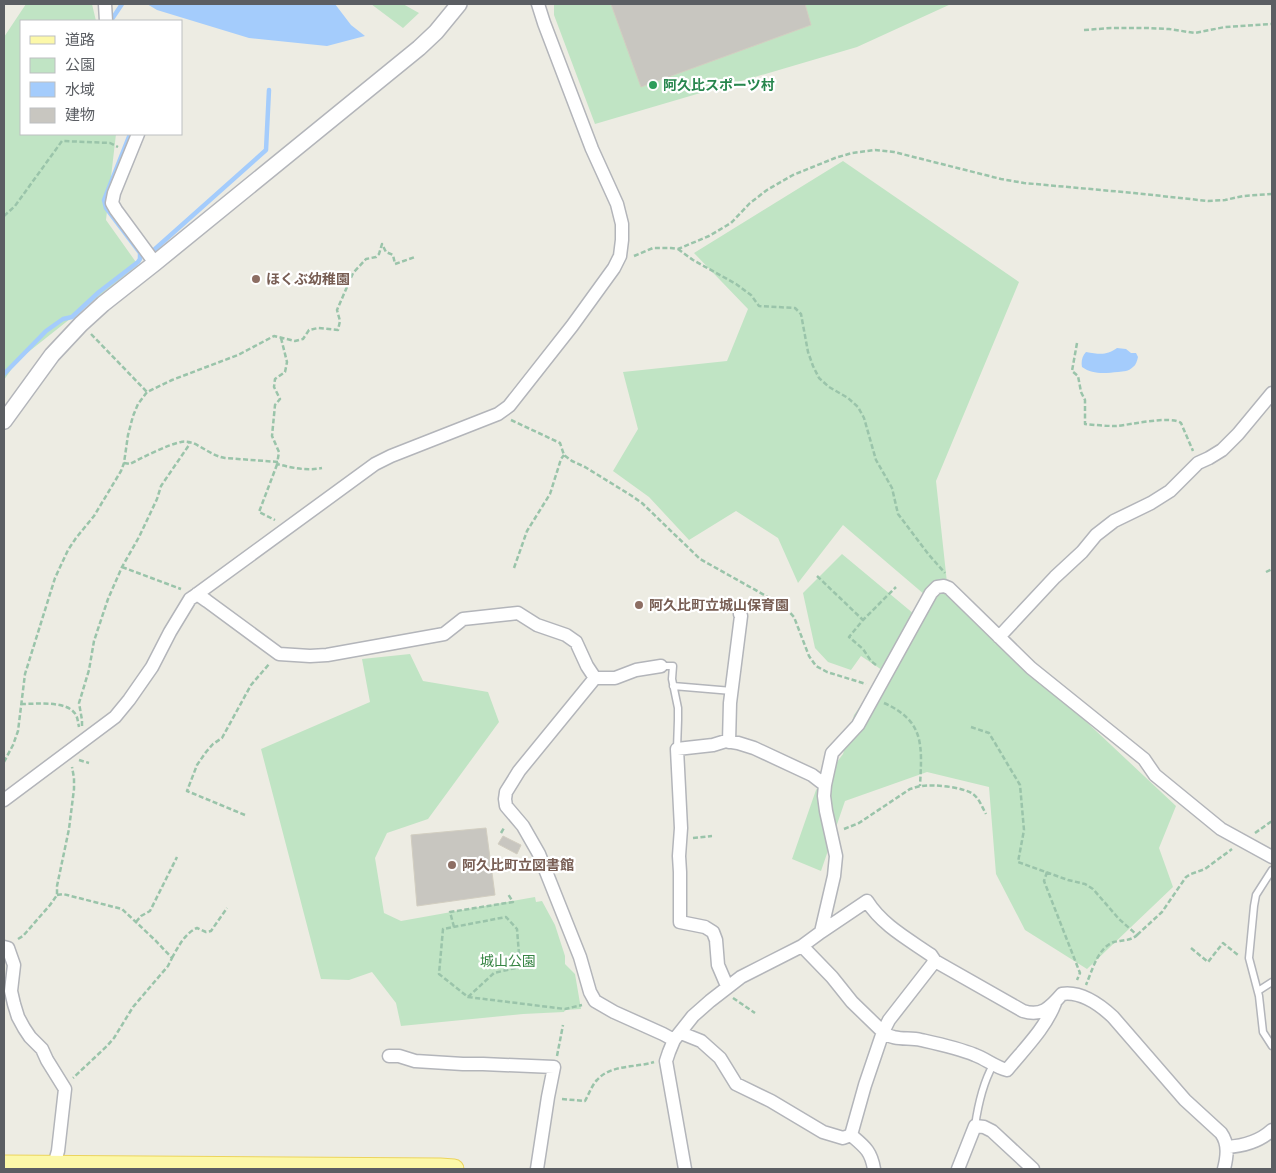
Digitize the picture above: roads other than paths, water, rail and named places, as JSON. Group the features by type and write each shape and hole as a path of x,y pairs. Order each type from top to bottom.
{"main road":[{"path":"4,1166 454,1169"}],"street":[{"path":"105,4 106,20"},
{"path":"4,421 52,355 81,324 103,304 419,48 436,32 459,4"},
{"path":"4,800 115,717 152,667 170,632 190,599 195,595 375,464 498,414 509,406 572,326 614,268 620,256 622,240 622,224 617,204 592,150 538,4"},
{"path":"138,135 114,193 112,203 155,263"},
{"path":"999,637 1082,552 1096,535 1114,521 1151,503 1170,491 1198,463 1222,450 1272,393"},
{"path":"821,932 834,876 836,856 824,796 832,753 858,726 931,593 937,587 944,586 949,588 1031,668 1144,759 1155,775 1220,829 1272,857"},
{"path":"195,595 208,600 279,654 310,656 327,655 444,634 463,619 518,612 537,625 566,635 576,642 595,678"},
{"path":"729,742 730,703 740,614"},
{"path":"595,678 615,678 636,670 662,666"},
{"path":"595,678 519,771 506,792 505,798 506,806 523,826 539,854 580,956 590,992 595,1001 662,1034 701,1041 720,1058 736,1084 771,1101 823,1132 843,1138 851,1135"},
{"path":"725,988 718,964 716,940 713,932 705,927 680,922 679,856 681,828 677,749 713,745 726,741 738,743 754,748 812,775 825,785"},
{"path":"685,1169 666,1062 678,1036 693,1016 725,988 741,977 802,946 867,901 873,911 894,930 931,955 935,960 1023,1011 1038,1014 1056,1001 1062,994 1077,995 1102,1008 1113,1017 1186,1100 1225,1138 1227,1149 1224,1169"},
{"path":"802,946 832,977 852,1002 889,1037 920,1040 973,1054 999,1068 1007,1070 1035,1037 1051,1014 1056,1001"},
{"path":"6,948 14,965 11,991 18,1017 30,1037 42,1049 65,1089 58,1151 54,1167"},
{"path":"851,1135 883,1032 889,1020 935,960"},
{"path":"389,1056 399,1056 415,1061 554,1067 537,1169"},
{"path":"958,1169 976,1126 992,1132 1033,1169"},
{"path":"1217,1169 1227,1149 1253,1142 1272,1131"},
{"path":"851,1135 866,1148 870,1154 874,1169"}],"lane":[{"path":"662,666 674,666 672,679 678,714 677,749"},
{"path":"674,686 732,691"},
{"path":"1272,870 1256,895 1249,958 1258,991 1263,1032 1272,1046"},
{"path":"1258,991 1272,982"},
{"path":"976,1126 981,1096 989,1072 994,1064"}],"water":[{"path":"147,4 335,4 351,25 365,36 327,46 249,38 157,10"},
{"path":"1117,348 1136,353 1138,357 1136,363 1129,370 1100,373 1086,370 1082,367 1082,359 1086,352 1099,354 1113,351"}],"waterway":[{"path":"112,19 122,4"},
{"path":"155,249 266,150 269,90"},
{"path":"4,374 46,331 63,319 72,317 140,259 140,253 106,208 104,200 130,135"}],"place":[{"name":"阿久比スポーツ村","path":"653,85"},
{"name":"ほくぶ幼稚園","path":"256,279"},
{"name":"阿久比町立城山保育園","path":"639,605"},
{"name":"阿久比町立図書館","path":"452,865"}],"park label":[{"name":"城山公園","path":"508,961"}]}
